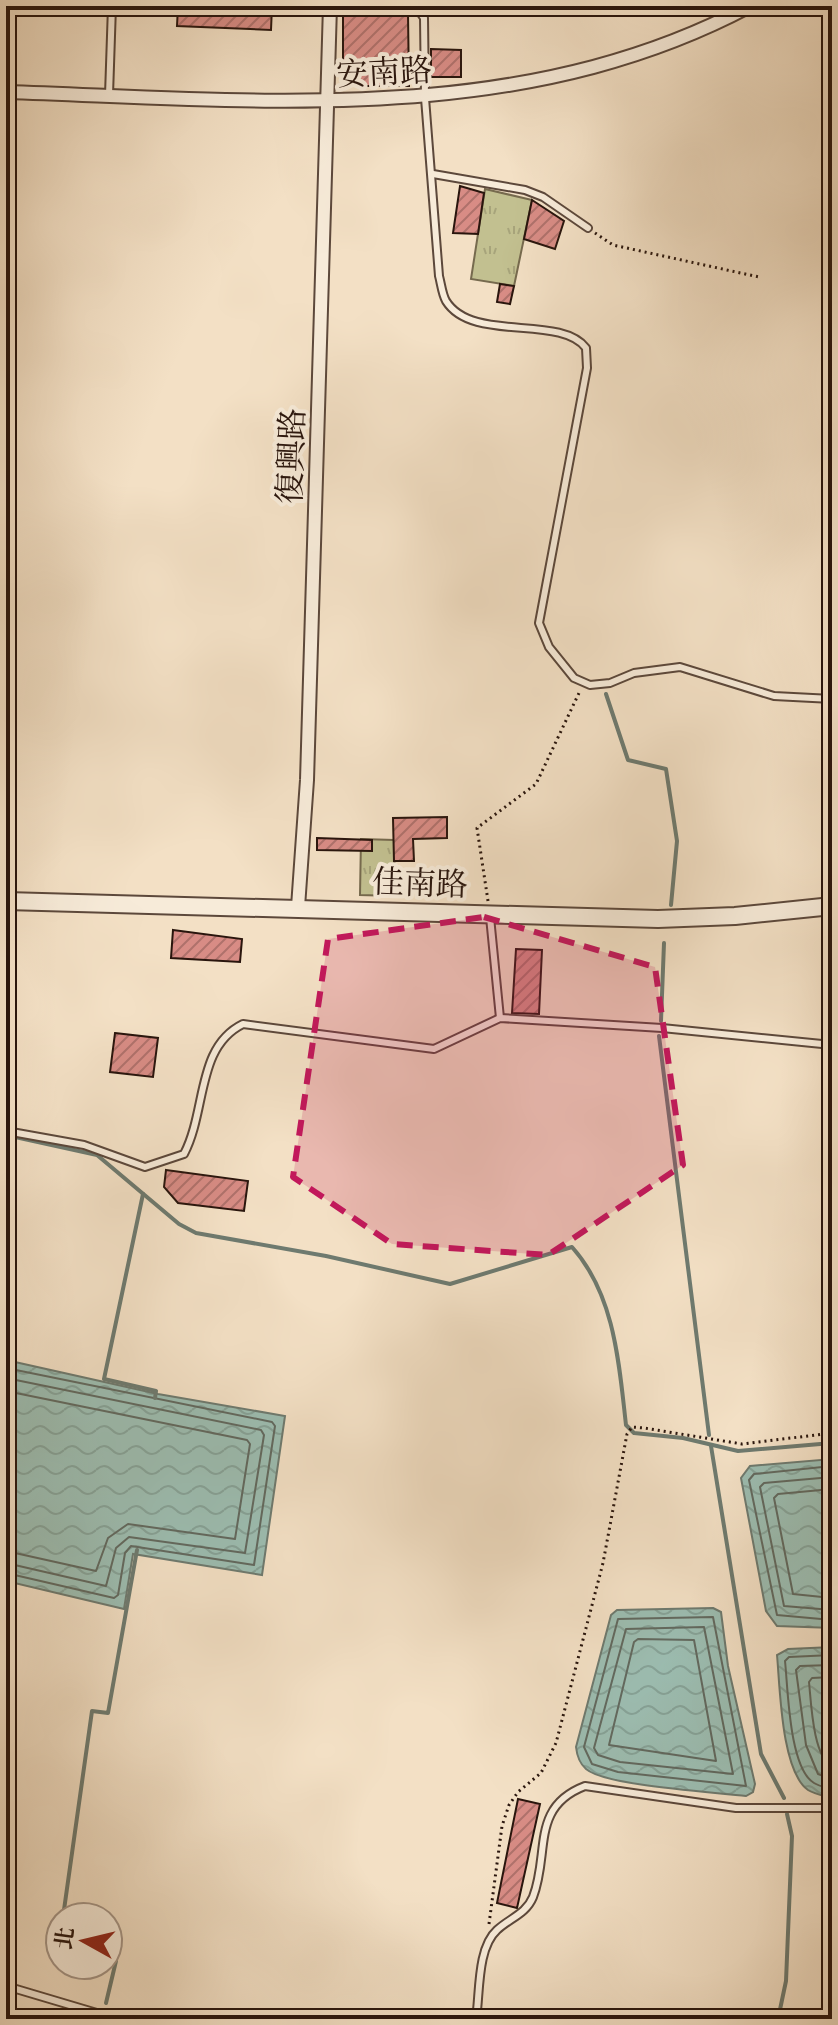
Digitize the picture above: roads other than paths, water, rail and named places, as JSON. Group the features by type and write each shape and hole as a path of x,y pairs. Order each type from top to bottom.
{"street":[{"name":"復興路","path":"298,907 308,765 330,6"},
{"name":"安南路","path":"6,92 328,102 425,98 511,87 589,67 654,46 750,6"},
{"name":"佳南路","path":"6,901 658,919 735,916 832,906"}],"lane":[{"path":"109,95 112,6"},
{"path":"409,6 417,8 424,18 425,98 439,276 446,301 461,314 491,325 571,336 586,348 587,368 539,623 549,647 574,678 590,685 610,683 634,673 680,667 774,696 832,699"},
{"path":"433,174 525,190 543,197 588,228"},
{"path":"489,913 500,1018"},
{"path":"6,1131 84,1145 145,1167 184,1154 196,1131 207,1068 223,1033 243,1024 434,1049 500,1018 662,1028 832,1045"},
{"path":"476,2019 486,1944 495,1931 526,1909 530,1902 545,1830 558,1801 568,1792 585,1786 736,1808 832,1808"},
{"path":"6,1986 117,2019"}],"water":[{"path":"6,1360 158,1394 285,1416 262,1575 133,1554 124,1609 6,1581"},
{"path":"832,1459 832,1628 777,1626 766,1611 741,1478 750,1466"},
{"path":"713,1608 721,1612 728,1666 755,1784 753,1792 746,1796 662,1787 615,1780 586,1769 576,1747 611,1615 617,1610"},
{"path":"832,1647 832,1798 808,1790 792,1765 781,1706 777,1655 788,1649"}],"waterway":[{"path":"606,694 628,760 666,769 677,841 671,905"},
{"path":"661,1021 664,943"},
{"path":"659,1036 709,1435"},
{"path":"6,1135 97,1155 179,1224 196,1233 326,1256 450,1284 572,1247 598,1286 606,1308 617,1355 626,1425 634,1433 683,1438 738,1451 832,1443"},
{"path":"143,1194 104,1379 156,1391 155,1398"},
{"path":"711,1446 761,1754 784,1798"},
{"path":"65,1901 92,1711 108,1713 137,1550"},
{"path":"778,2019 786,1981 792,1836 787,1814"},
{"path":"106,2003 111,1981"}]}
